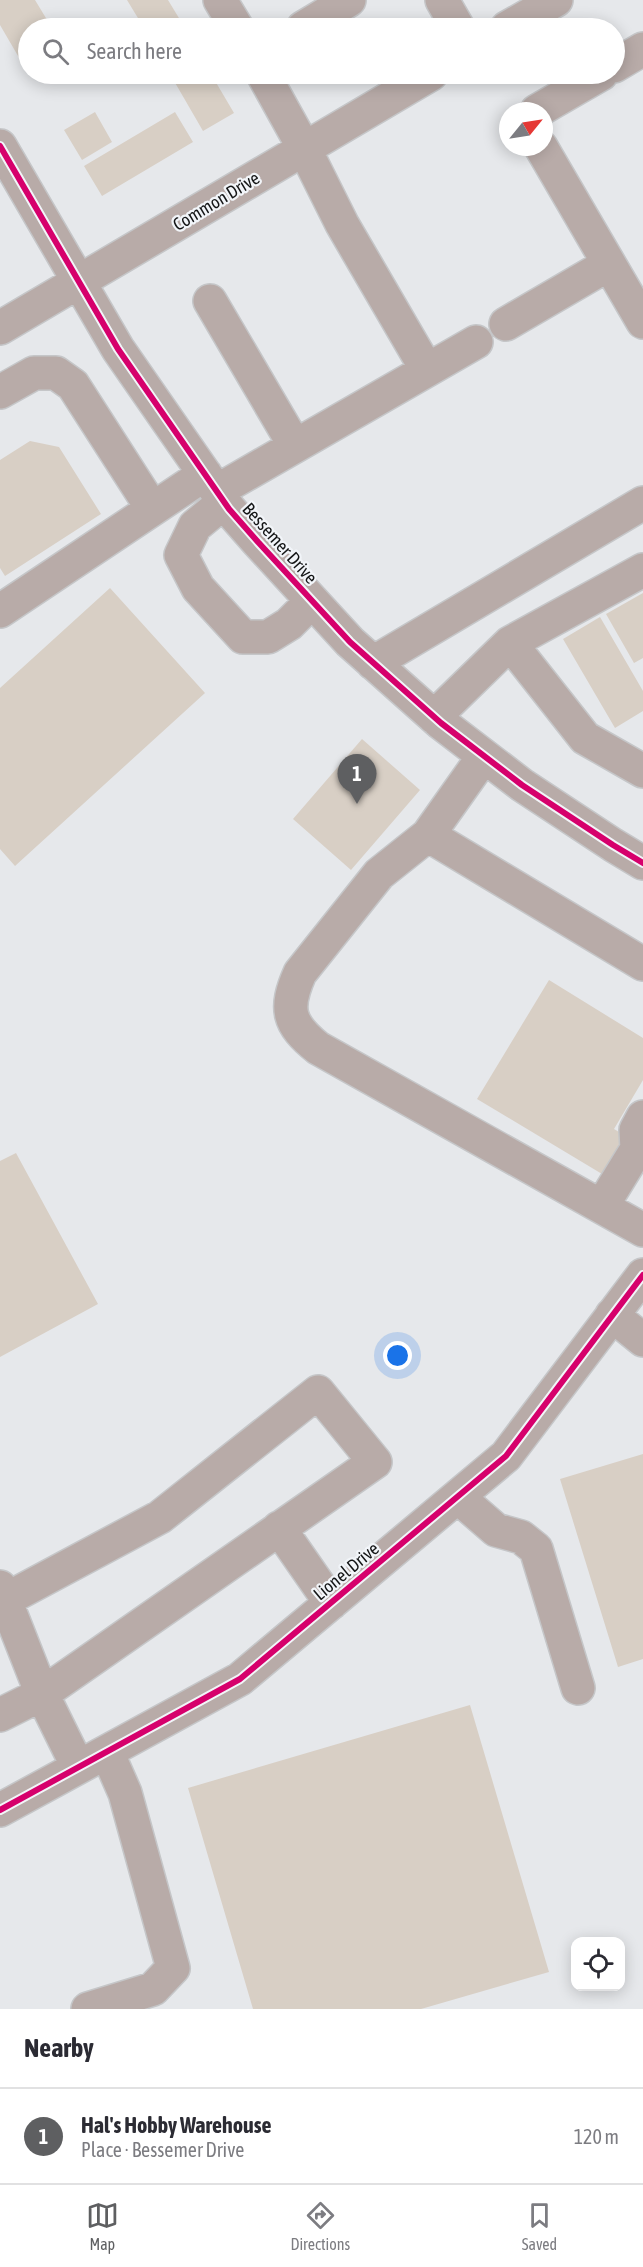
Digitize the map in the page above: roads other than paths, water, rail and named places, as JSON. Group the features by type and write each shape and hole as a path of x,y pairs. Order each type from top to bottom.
{"street":[{"path":"220,0 231,18"},
{"path":"319,18 349,0"},
{"path":"442,0 452,18"},
{"path":"524,18 556,0"},
{"path":"625,60 643,49"},
{"path":"269,84 342,224 428,370"},
{"name":"Common Drive","path":"0,328 414,84"},
{"path":"553,102 584,84"},
{"name":"Bessemer Drive","path":"0,146 118,349 215,489 258,542 350,642 434,717 531,791 613,846 643,863"},
{"path":"546,156 643,322"},
{"path":"506,324 609,264"},
{"path":"210,301 295,446"},
{"path":"0,611 152,508 215,489 476,342"},
{"path":"0,393 34,373 56,373 73,385 152,508"},
{"path":"215,489 181,555 198,588 243,637 268,637 289,624 312,601"},
{"path":"373,663 643,503"},
{"path":"434,717 510,643 643,570"},
{"path":"510,643 585,738 643,771"},
{"path":"484,756 428,836 379,874 306,965 291,992 289,1012 300,1034 318,1048 643,1230"},
{"path":"428,836 643,964"},
{"path":"602,1206 637,1149 636,1130 643,1118"},
{"name":"Lionel Drive","path":"0,1810 240,1679 506,1456 643,1275"},
{"path":"612,1315 643,1340"},
{"path":"0,1715 42,1694 375,1462 318,1392 160,1517 3,1594 42,1694 78,1767"},
{"path":"458,1497 496,1530 521,1537 536,1549 578,1688"},
{"path":"279,1528 331,1603"},
{"path":"88,2009 153,1989 173,1968 125,1793 107,1752"}],"place":[{"name":"Hal's Hobby Warehouse","path":"357,804"}]}
